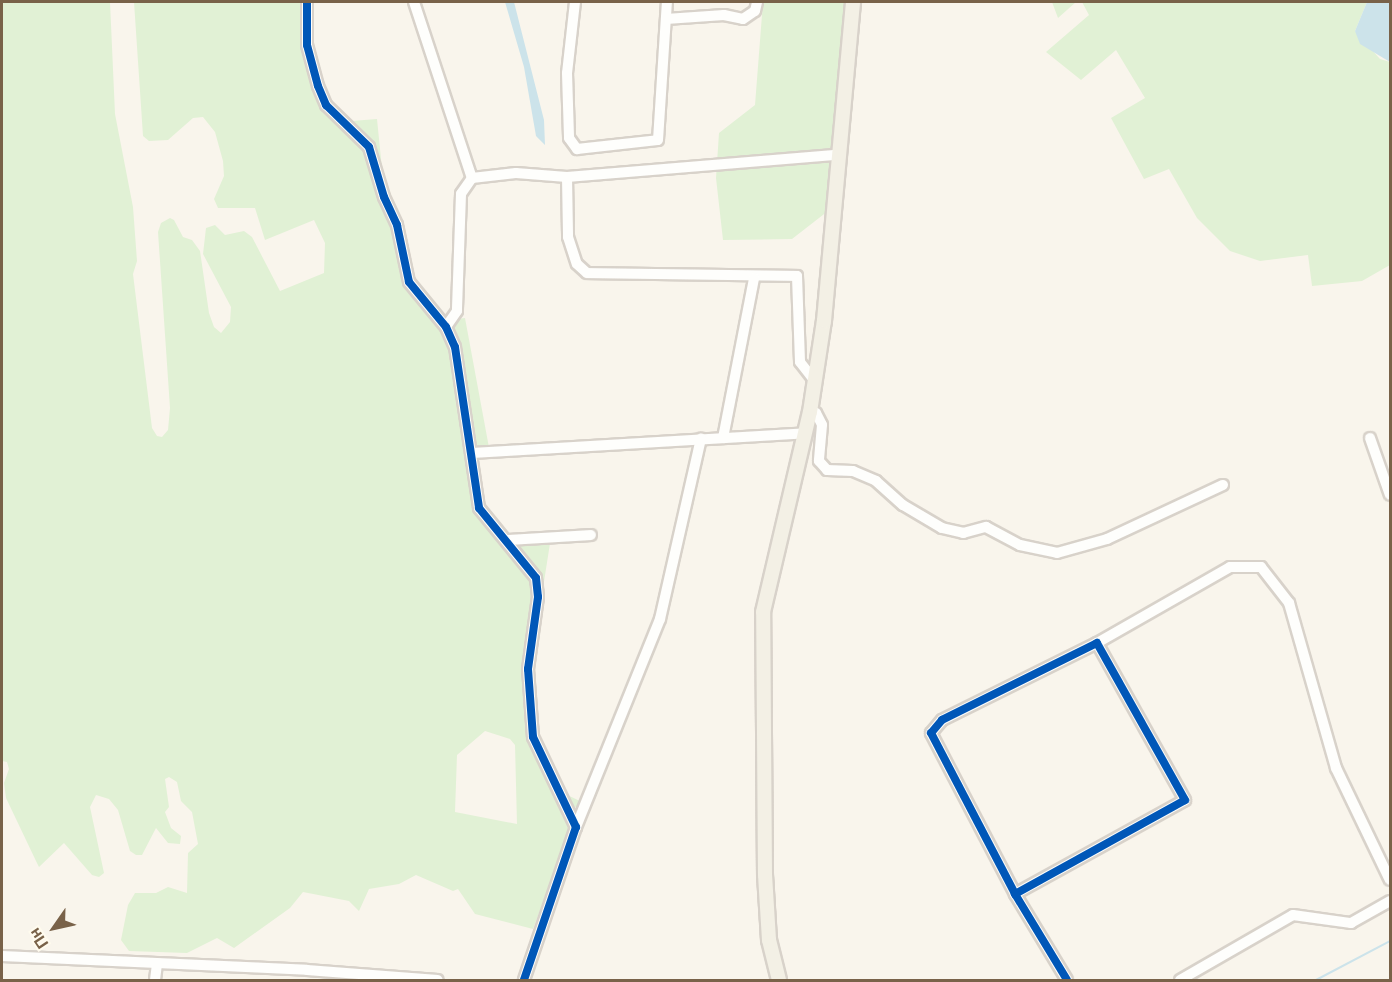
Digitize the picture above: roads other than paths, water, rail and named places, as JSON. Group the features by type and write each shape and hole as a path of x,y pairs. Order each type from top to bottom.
{"main road":[{"path":"778,981 769,940 765,875 763,612 810,412 824,321 837,155 853,2"}],"street":[{"path":"307,2 307,45 318,86 326,105 369,147 384,196 397,225 409,282 446,327 464,383 479,508 509,540 536,578 538,597 528,669 533,737 576,826"},
{"path":"414,2 472,178"},
{"path":"575,2 567,73 569,138 577,149 658,140 667,2"},
{"path":"666,19 724,15 743,19 756,11 757,2"},
{"path":"446,327 457,310 461,194 472,178 516,173 567,177 837,155"},
{"path":"567,177 568,237 577,264 587,273 754,278 797,276 800,362 815,381"},
{"path":"723,438 754,278"},
{"path":"810,412 816,412 822,425 819,461 827,470 853,471 876,481 903,505 942,528 963,533 986,527 1020,545 1057,553 1107,539 1223,485"},
{"path":"473,453 805,433"},
{"path":"1370,438 1390,495"},
{"path":"524,981 576,826 660,619 701,439"},
{"path":"509,540 591,535"},
{"path":"1067,981 1015,894 931,733 950,715 1097,643 1230,567 1261,567 1289,603 1336,768 1390,880"},
{"path":"1015,894 1185,800 1097,643"},
{"path":"1180,981 1293,915 1351,923 1390,901"},
{"path":"2,956 438,981"},
{"path":"155,981 157,964"}],"water":[{"path":"505,2 514,2 544,120 545,145 536,136 524,67"},
{"path":"1367,2 1390,2 1390,62 1360,44 1355,31"}],"waterway":[{"path":"1316,980 1390,941"}]}
